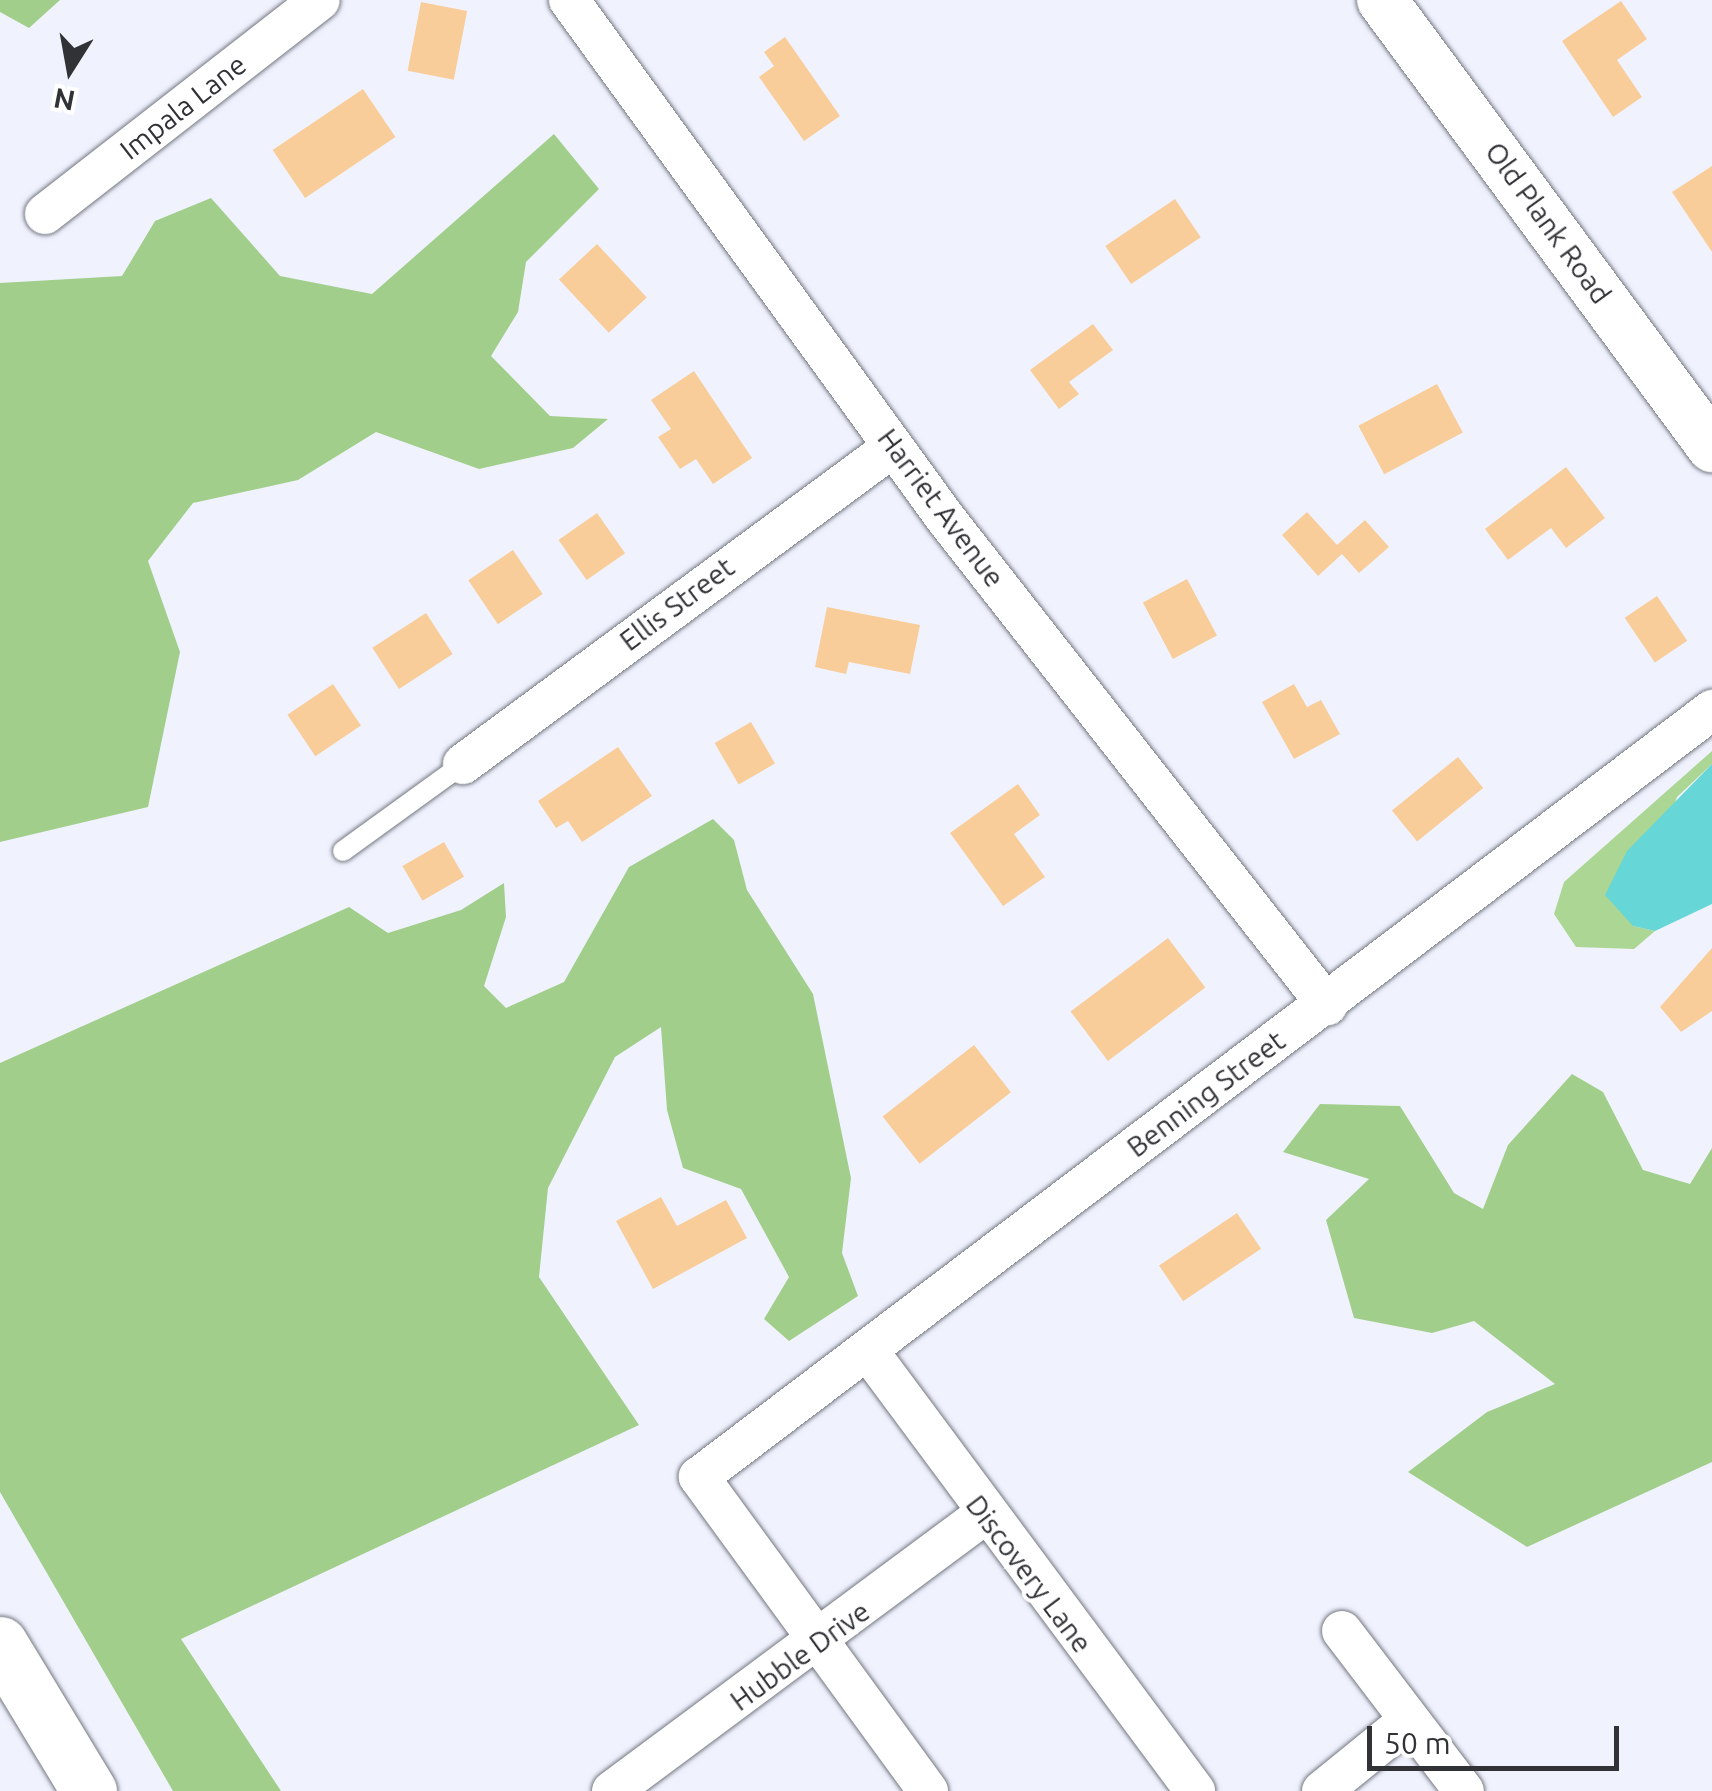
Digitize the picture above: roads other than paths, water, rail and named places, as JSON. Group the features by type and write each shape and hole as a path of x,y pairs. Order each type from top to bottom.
{"highway":[{"path":"0,1644 89,1791"}],"street":[{"name":"Impala Lane","path":"45,214 320,0"},
{"name":"Harriet Avenue","path":"569,0 893,447 1327,1005"},
{"name":"Old Plank Road","path":"1382,0 1712,447"},
{"name":"Ellis Street","path":"462,764 893,447"},
{"name":"Benning Street","path":"818,1645 698,1477 870,1352 1327,1005 1534,838 1712,710"},
{"name":"Discovery Lane","path":"870,1352 984,1515 1195,1791"},
{"name":"Hubble Drive","path":"612,1791 818,1645 984,1515"},
{"path":"1342,1631 1464,1791"},
{"path":"818,1645 928,1791"},
{"path":"1322,1791 1408,1720"}],"lane":[{"path":"342,850 462,764"}],"water":[{"path":"1712,764 1712,904 1655,931 1633,926 1605,895 1627,851"}]}
